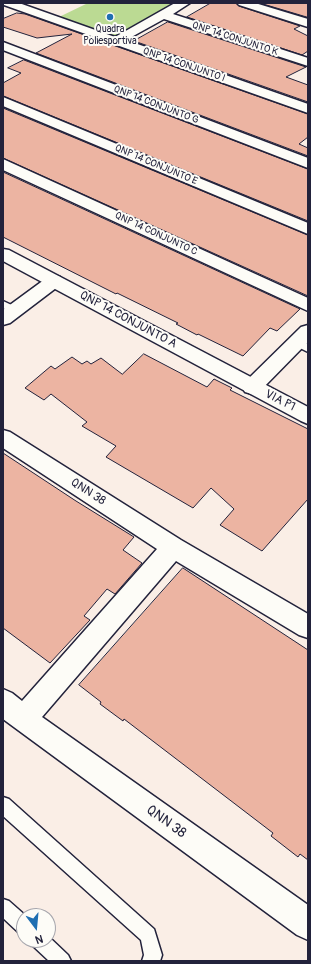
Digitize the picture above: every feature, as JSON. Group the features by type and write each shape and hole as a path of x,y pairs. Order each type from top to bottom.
{"street":[{"path":"116,41 184,3"},
{"path":"243,3 308,23"},
{"path":"3,12 11,4"},
{"name":"QNP 14 CONJUNTO I","path":"11,4 308,109"},
{"name":"QNP 14 CONJUNTO K","path":"163,15 308,62"},
{"name":"QNP 14 CONJUNTO G","path":"3,46 308,163"},
{"name":"QNP 14 CONJUNTO E","path":"3,101 308,229"},
{"name":"QNP 14 CONJUNTO C","path":"3,164 308,304"},
{"name":"QNP 14 CONJUNTO A","path":"3,254 252,387"},
{"path":"7,311 54,281"},
{"path":"252,387 304,340"},
{"name":"VIA P1","path":"252,387 308,416"},
{"name":"QNN 38","path":"3,438 173,547 308,626"},
{"name":"QNN 38","path":"173,547 13,711 308,924"}],"lane":[{"path":"3,805 148,936 153,955 151,961"},
{"path":"3,907 16,919"},
{"path":"48,948 62,961"}],"green space":[{"path":"88,3 176,3 116,36 59,17"}],"building":[{"path":"211,3 236,3 239,6 300,26 294,29 308,36 308,51 302,55 187,17"},
{"path":"260,3 308,3 308,17"},
{"path":"17,13 25,14 308,114 308,137 299,144 308,148 308,156 36,53 72,34 37,38 3,27 3,19"},
{"path":"168,22 306,67 286,77 308,85 308,102 134,41"},
{"path":"24,60 308,169 308,221 3,96 3,83 21,73 8,68"},
{"path":"3,108 308,235 308,296 3,158"},
{"path":"3,172 300,309 277,331 270,328 243,356 198,334 197,335 176,324 178,323 117,293 116,294 3,237"},
{"path":"144,354 207,387 214,379 232,388 230,390 308,429 308,499 262,551 220,525 234,509 211,488 193,508 106,457 116,446 82,426 87,422 51,394 44,400 25,388 51,366 55,369 72,357 82,364 87,361 91,364 101,358 122,374"},
{"path":"3,453 134,537 123,550 142,563 115,594 107,589 84,616 90,620 50,663 3,628"},
{"path":"183,568 308,650 308,860 300,854 298,857 271,836 273,833 124,719 123,721 100,704 101,702 79,685"}],"place":[{"name":"Quadra Poliesportiva","path":"110,17"}]}
